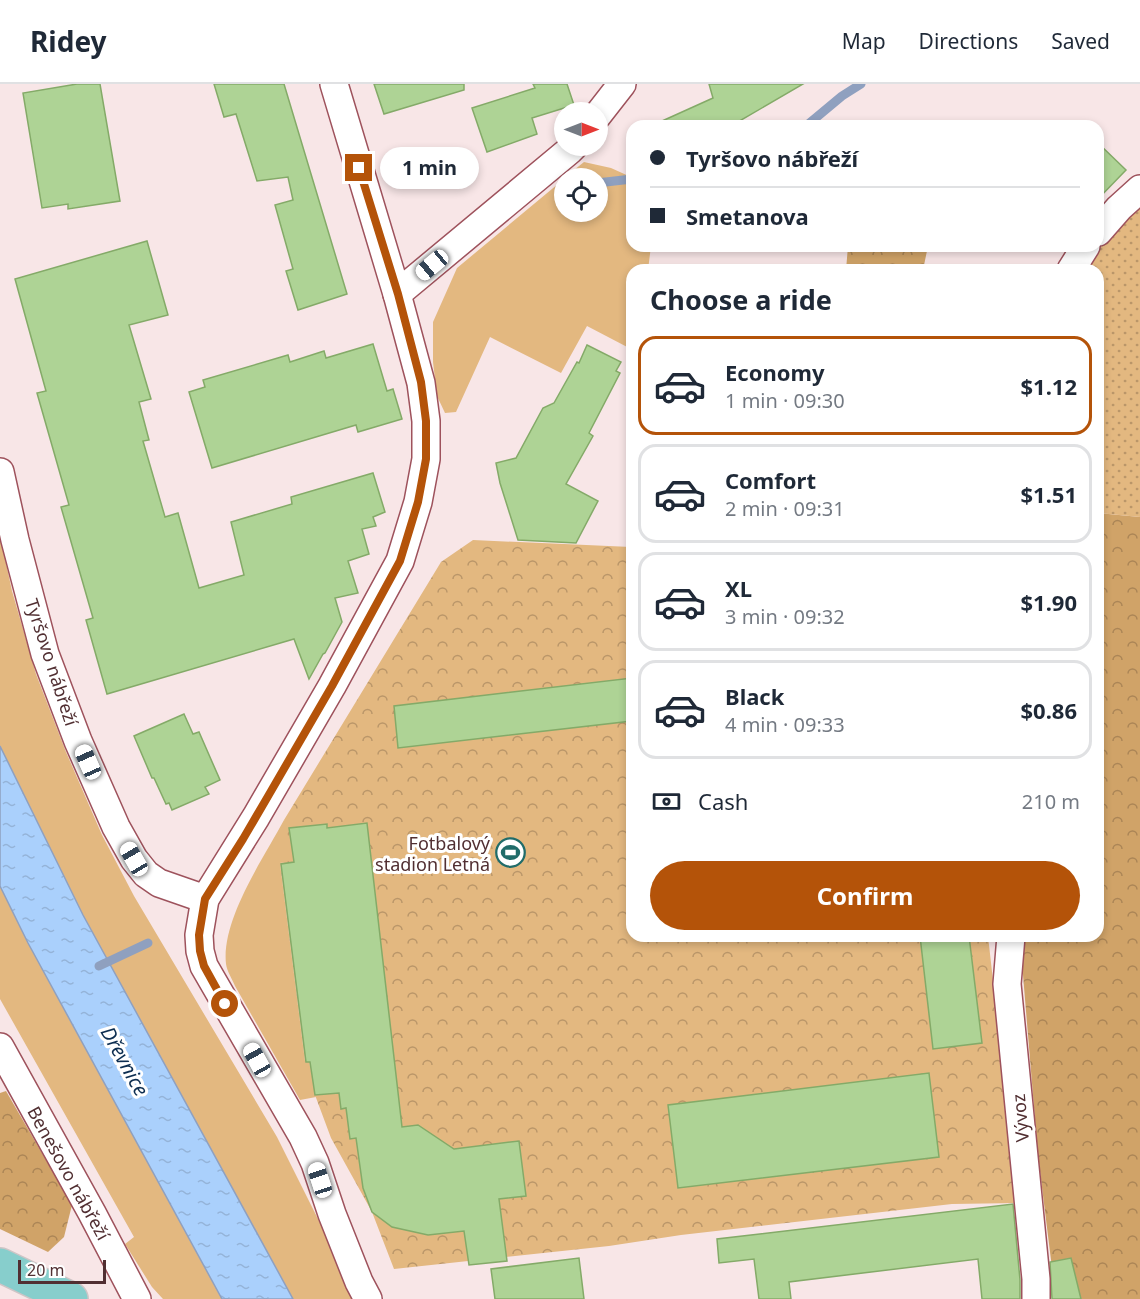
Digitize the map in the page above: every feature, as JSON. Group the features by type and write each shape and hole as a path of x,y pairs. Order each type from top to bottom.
{"main road":[{"path":"0,1265 71,1299"}],"street":[{"path":"334,84 398,294 421,382 426,421 426,459 418,502 400,561 332,686 243,839 205,899 199,935 204,966 303,1137 315,1163 336,1225 368,1299"},
{"path":"608,102 622,84"},
{"path":"398,294 563,156"},
{"path":"1104,225 1140,189"},
{"name":"Tyršovo nábřeží","path":"0,472 45,654 78,741 116,827 134,859 146,874 159,883 205,899"},
{"name":"Vývoz","path":"1011,942 1008,984 1036,1299"},
{"name":"Benešovo nábřeží","path":"0,1047 137,1299"}],"green space":[{"path":"584,162 611,168 626,175 626,252 650,252 649,264 626,264 626,346 587,326 561,373 490,337 456,412 445,413 437,396 433,362 433,322 457,268 554,187 554,222 608,222 608,168 576,168"},
{"path":"1140,207 1140,517 1104,514 1104,264 1090,264 1096,252 1104,252 1104,244"},
{"path":"848,252 927,252 924,264 846,264"},
{"path":"1104,514 1140,517 1140,1299 1054,1299 1038,1155 1023,975 1006,942 1104,942"},
{"path":"0,535 12,591 36,674 66,752 102,835 134,896 277,1137 358,1299 293,1299 83,915 0,746"},
{"path":"473,540 626,547 626,942 989,942 1018,1203 952,1204 681,1235 609,1246 394,1269 372,1212 331,1138 315,1095 309,1062 305,1061 280,863 294,860 284,820 441,562"},
{"path":"284,820 290,827 294,861 280,863 305,1061 309,1061 316,1097 300,1100 235,986 226,964 226,947 237,909 255,871"},
{"path":"0,886 28,943 222,1299 163,1299 152,1287 125,1244 134,1237 0,999"},
{"path":"6,1091 72,1205 64,1237 48,1252 0,1229 0,1093"}],"water":[{"name":"Dřevnice","path":"0,746 83,915 293,1299 222,1299 28,943 0,886"}],"building":[{"path":"77,84 100,84 120,201 68,209 68,204 42,208 23,93"},
{"path":"214,84 284,84 347,294 298,310 286,271 293,269 275,205 293,200 288,177 257,181 236,114 224,117"},
{"path":"374,84 464,84 464,90 384,114"},
{"path":"533,84 567,84 573,102 554,102 554,111 532,118 537,134 487,152 472,108 535,88"},
{"path":"709,84 803,84 741,120 664,120 713,98"},
{"path":"1104,149 1126,170 1104,193"},
{"path":"147,241 168,315 129,325 151,399 139,402 149,440 143,441 165,517 178,513 199,588 244,575 231,522 292,504 291,497 373,473 385,512 373,517 376,526 362,529 369,554 348,561 358,593 335,598 342,622 309,679 294,639 107,694 86,620 93,618 61,507 69,505 37,393 46,391 15,279"},
{"path":"373,344 387,391 393,389 402,419 358,432 356,425 212,468 189,392 205,387 203,380 288,355 290,362 324,351 326,358"},
{"path":"587,345 621,362 616,371 620,373 589,433 593,436 566,484 598,501 576,543 518,540 496,463 516,458 543,408 554,403 577,362 579,363"},
{"path":"626,679 626,722 398,748 394,706"},
{"path":"184,714 193,734 199,732 220,780 205,787 209,794 172,810 169,803 166,804 152,778 134,736"},
{"path":"367,823 402,1127 418,1125 454,1149 519,1141 526,1196 499,1199 507,1261 469,1265 464,1231 428,1235 392,1227 372,1212 363,1188 356,1138 350,1139 346,1108 341,1109 339,1093 315,1095 310,1062 306,1062 281,864 294,862 289,828 327,824 327,828"},
{"path":"921,942 970,942 982,1043 933,1049"},
{"path":"929,1073 939,1157 678,1188 668,1105"},
{"path":"1013,1204 1020,1299 982,1299 978,1259 789,1282 791,1299 759,1299 754,1259 719,1263 717,1239"},
{"path":"579,1258 584,1299 495,1299 491,1269"},
{"path":"1071,1258 1081,1299 1052,1299 1050,1262"}],"waterway":[{"path":"813,120 842,96 861,84"},
{"path":"608,182 626,180"},
{"path":"99,966 148,943"}],"place":[{"name":"Fotbalový stadion Letná","path":"511,853"}],"route":[{"path":"225,1004 204,966 200,951 199,935 205,899 243,839 332,686 400,561 418,502 426,459 426,421 421,382 398,294 359,168"}]}
